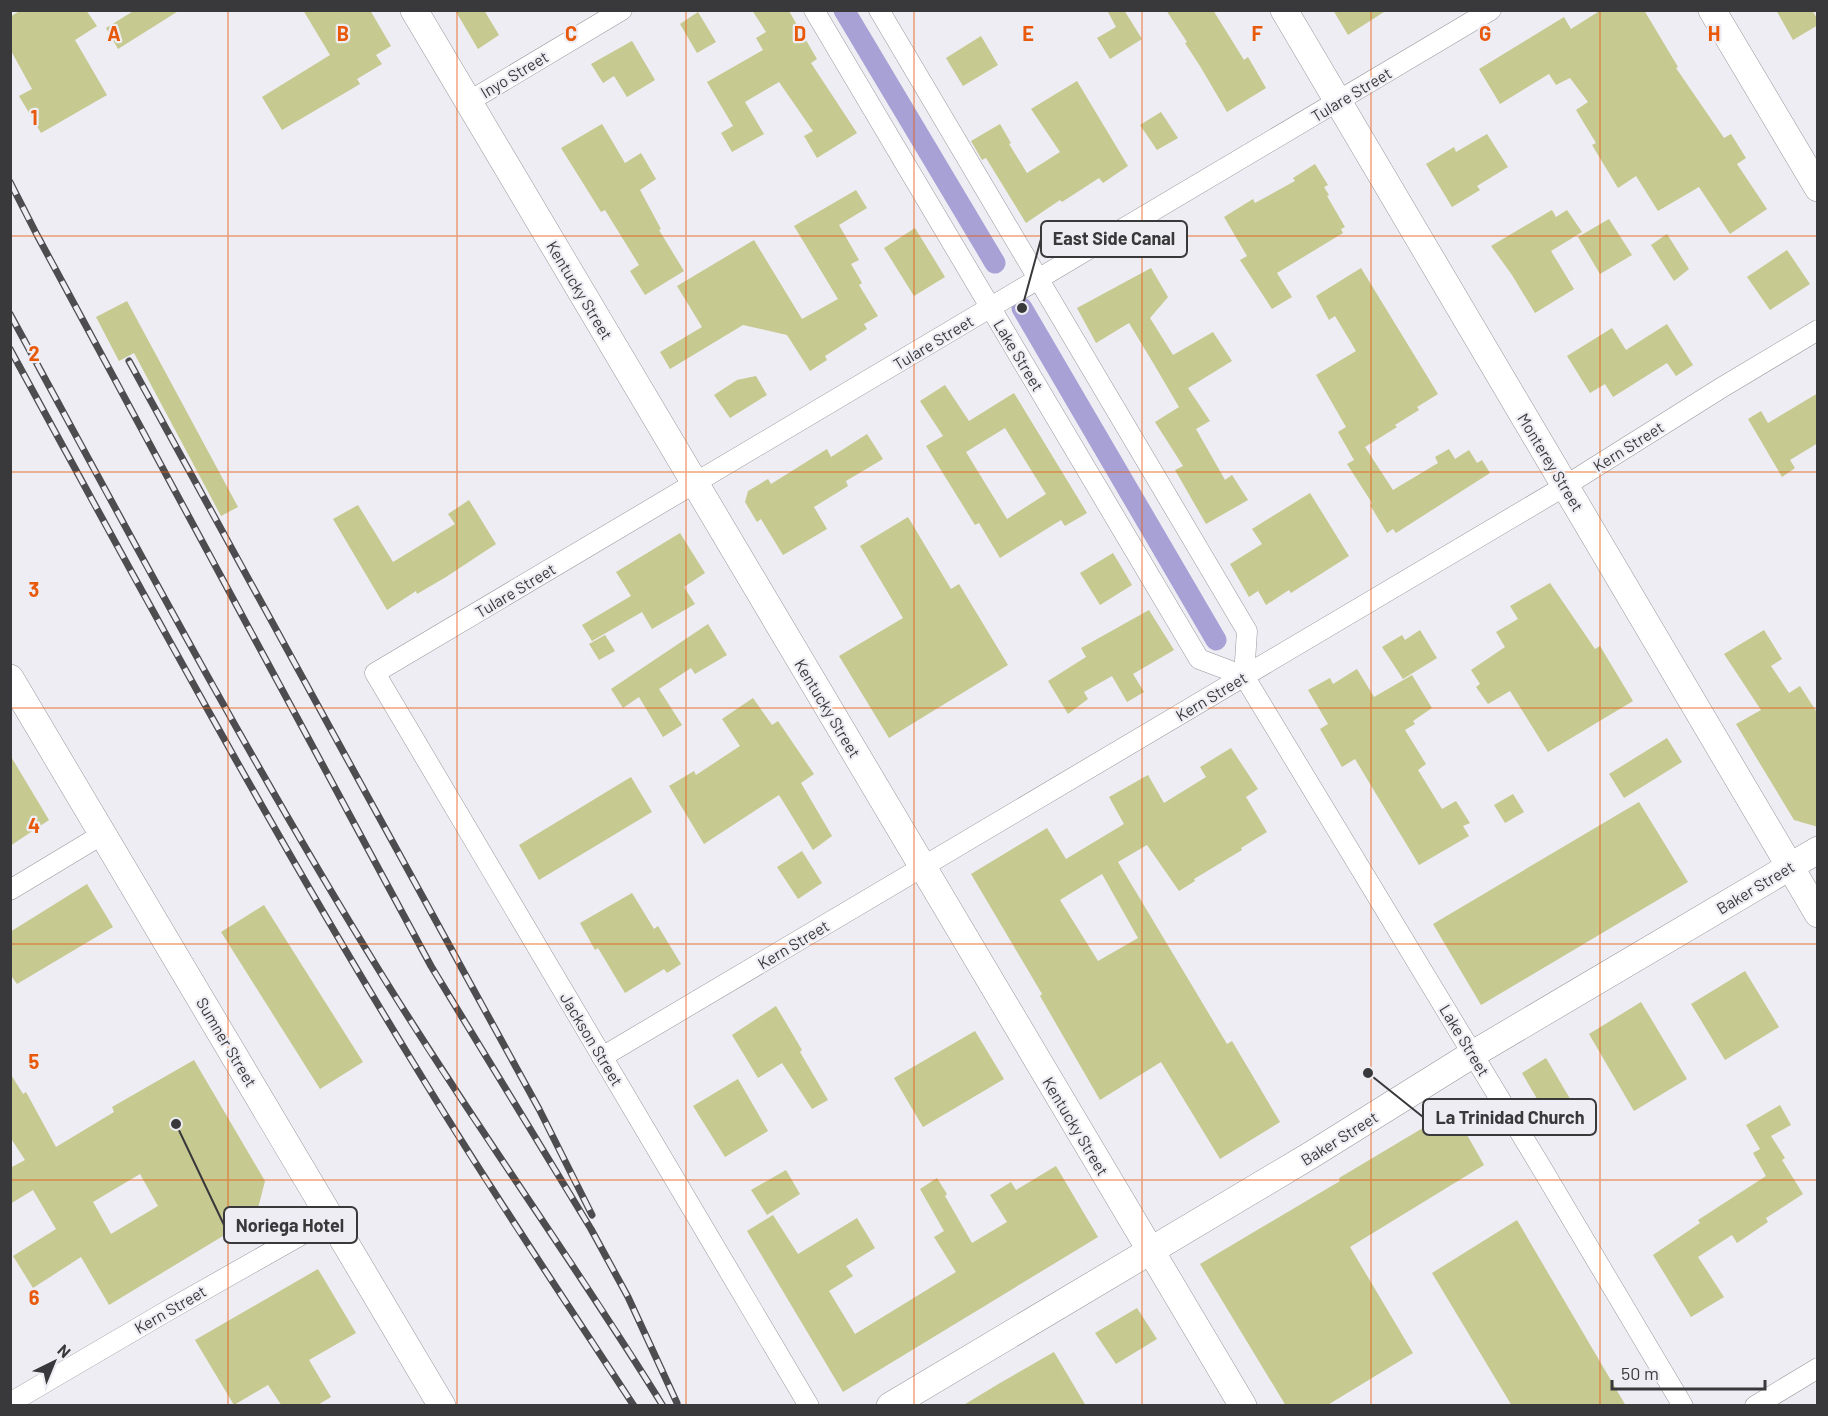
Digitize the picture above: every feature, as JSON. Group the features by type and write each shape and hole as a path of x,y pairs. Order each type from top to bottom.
{"street":[{"name":"Kentucky Street","path":"414,10 1243,1406"},
{"name":"Inyo Street","path":"468,102 622,10"},
{"name":"Lake Street","path":"814,10 1199,659 1244,676 1683,1406"},
{"path":"879,10 1247,631 1244,676"},
{"name":"Monterey Street","path":"1284,10 1818,914"},
{"name":"Tulare Street","path":"375,673 1491,10"},
{"path":"1712,10 1818,188"},
{"name":"Kern Street","path":"603,1057 1565,486 1720,388 1818,330"},
{"name":"Jackson Street","path":"375,673 810,1406"},
{"name":"Sumner Street","path":"10,678 442,1406"},
{"path":"10,890 103,834"},
{"name":"Baker Street","path":"890,1406 1311,1155 1473,1054 1818,850"},
{"name":"Kern Street","path":"10,1403 331,1218"},
{"path":"1755,1406 1818,1368"}],"building":[{"path":"21,10 86,10 97,26 75,40 107,95 41,133 19,96 32,89 10,49 10,17"},
{"path":"135,10 180,10 118,49 106,28"},
{"path":"303,10 370,10 391,46 376,55 382,64 357,79 360,84 282,130 262,97 330,55"},
{"path":"455,10 484,10 499,35 478,49"},
{"path":"752,10 789,11 817,59 811,63 857,133 817,158 804,136 813,131 779,82 745,102 764,134 732,152 721,133 733,126 707,82 763,50 756,38 766,32"},
{"path":"1107,10 1124,10 1142,39 1110,59 1097,38 1116,27"},
{"path":"1166,10 1213,10 1244,60 1248,57 1266,88 1227,112"},
{"path":"1333,10 1387,10 1348,35"},
{"path":"1601,10 1644,10 1678,67 1676,68 1724,138 1731,134 1746,158 1737,164 1767,209 1730,234 1699,187 1658,211 1636,176 1618,188 1592,145 1596,143 1576,110 1588,102 1570,78 1556,85 1549,74 1500,104 1479,69 1564,17 1571,29"},
{"path":"1776,10 1812,10 1818,20 1818,25 1793,40"},
{"path":"698,12 716,42 697,53 680,24"},
{"path":"981,36 998,65 963,86 946,58"},
{"path":"632,41 655,80 627,97 614,76 603,83 591,64"},
{"path":"1077,81 1128,166 1103,183 1099,178 1026,223 986,158 982,160 971,141 1000,124 1027,173 1060,152 1031,109"},
{"path":"1161,112 1178,138 1157,150 1140,125"},
{"path":"602,124 625,163 641,153 656,179 640,190 661,229 659,230 684,271 645,295 630,271 639,265 605,210 601,212 561,148"},
{"path":"1487,134 1508,167 1477,186 1480,190 1452,207 1426,164 1454,147 1456,152"},
{"path":"1315,164 1328,185 1324,187 1329,195 1327,196 1345,227 1341,229 1343,233 1277,273 1292,297 1272,309 1240,260 1247,256 1224,217 1253,199 1255,203 1295,181 1293,178"},
{"path":"856,190 867,208 839,225 859,260 851,264 862,283 859,285 878,316 864,324 867,329 825,356 827,360 810,371 787,335 743,325 670,369 660,352 702,327 677,286 754,240 802,319 838,299 794,226"},
{"path":"1552,210 1556,217 1567,210 1582,232 1551,251 1574,289 1535,313 1491,246"},
{"path":"1609,219 1632,255 1600,274 1578,237"},
{"path":"915,228 945,277 914,296 884,248"},
{"path":"1667,234 1689,269 1674,281 1651,245"},
{"path":"1787,250 1810,284 1770,310 1747,277"},
{"path":"1151,268 1168,297 1150,318 1173,355 1213,332 1232,361 1188,388 1210,421 1196,429 1225,480 1232,475 1248,500 1206,524 1175,470 1183,466 1155,422 1179,407 1152,361 1129,323 1096,343 1077,308"},
{"path":"1361,268 1438,394 1417,407 1419,410 1395,425 1397,427 1365,447 1393,490 1438,463 1435,457 1449,449 1455,459 1469,450 1477,463 1482,460 1490,473 1396,533 1393,529 1387,533 1370,505 1372,503 1347,464 1354,460 1338,432 1346,427 1316,375 1356,351 1335,316 1329,320 1316,296"},
{"path":"127,301 238,507 221,516 134,353 119,361 96,317"},
{"path":"1667,324 1693,365 1676,376 1667,363 1613,397 1605,384 1590,393 1567,356 1612,328 1626,350"},
{"path":"756,376 767,395 730,418 714,395 737,380"},
{"path":"945,385 969,421 1014,393 1087,513 1065,526 1061,520 1000,558 979,523 975,525 926,446 943,436 920,401","holes":["1005,428 1046,494 1007,519 966,452"]},
{"path":"1818,393 1818,443 1790,460 1795,468 1782,477 1748,419 1761,411 1768,423"},
{"path":"867,434 883,459 846,481 848,486 814,507 827,529 783,555 761,519 757,522 745,502 748,491 768,479 771,484 827,449 831,457"},
{"path":"1310,493 1349,556 1291,593 1289,590 1266,605 1258,591 1249,597 1230,564 1262,544 1252,529"},
{"path":"469,500 496,544 446,577 417,594 416,591 387,610 333,519 358,505 393,562 455,524 448,514"},
{"path":"908,517 951,589 959,584 1008,665 889,738 839,656 903,618 860,546"},
{"path":"680,533 705,573 684,587 695,604 652,629 642,612 592,641 582,625 631,596 616,572"},
{"path":"1113,553 1132,585 1100,605 1080,573"},
{"path":"1550,583 1595,649 1600,646 1633,701 1548,752 1510,691 1488,704 1476,687 1480,684 1471,670 1505,647 1496,632 1518,619 1510,606"},
{"path":"1149,610 1174,650 1133,674 1144,692 1127,702 1112,676 1084,692 1088,699 1068,714 1048,681 1086,657 1081,648"},
{"path":"708,624 727,655 695,674 691,668 659,689 682,725 663,737 639,697 623,708 611,689"},
{"path":"1420,630 1437,658 1403,679 1382,647 1402,635 1405,640"},
{"path":"1764,630 1782,659 1771,666 1789,693 1800,686 1818,714 1818,827 1794,820 1736,724 1761,710 1724,654"},
{"path":"605,635 615,651 599,660 589,644"},
{"path":"1357,669 1374,697 1412,675 1432,708 1413,721 1415,724 1405,730 1426,764 1418,770 1442,809 1456,801 1470,823 1463,826 1469,836 1419,865 1355,759 1342,767 1320,729 1328,724 1308,690 1330,678 1333,684"},
{"path":"753,698 772,725 778,721 814,774 801,783 832,836 813,850 779,795 704,844 669,786 694,771 696,775 740,746 722,719"},
{"path":"1667,738 1682,762 1624,798 1609,774"},
{"path":"1231,748 1258,789 1246,797 1267,832 1179,891 1147,845 1118,862 1227,1044 1232,1041 1280,1122 1220,1159 1161,1062 1100,1100 1040,996 1042,994 971,874 1047,828 1066,859 1124,824 1109,797 1148,775 1164,803 1206,777 1200,767","holes":["1102,874 1138,938 1098,961 1060,900"]},
{"path":"10,755 49,820 10,846"},
{"path":"631,777 652,812 539,880 519,845"},
{"path":"1513,794 1524,812 1505,823 1494,805"},
{"path":"1639,802 1688,882 1481,1005 1433,924"},
{"path":"802,851 822,883 798,899 777,867"},
{"path":"87,884 113,927 17,984 10,974 10,932"},
{"path":"632,893 654,929 658,926 681,964 667,973 664,969 625,993 598,948 595,950 580,923"},
{"path":"264,905 363,1062 320,1089 221,932"},
{"path":"1745,971 1779,1027 1725,1060 1691,1004"},
{"path":"1641,1002 1687,1079 1634,1111 1589,1034"},
{"path":"776,1006 828,1100 812,1109 782,1063 758,1078 732,1035"},
{"path":"975,1031 1004,1079 923,1127 894,1078"},
{"path":"1546,1058 1582,1119 1558,1135 1522,1073"},
{"path":"194,1060 265,1181 256,1216 109,1305 81,1257 33,1288 13,1256 56,1229 33,1190 10,1204 10,1168 25,1160 10,1137 10,1073 23,1094 26,1092 56,1147 114,1112 112,1107","holes":["140,1174 158,1206 111,1234 93,1202"]},
{"path":"738,1079 768,1131 725,1157 693,1106"},
{"path":"1780,1105 1791,1125 1771,1136 1785,1158 1782,1160 1803,1194 1766,1218 1768,1222 1737,1243 1732,1235 1698,1257 1724,1297 1691,1317 1653,1255 1700,1223 1698,1220 1766,1176 1753,1153 1760,1149 1746,1125"},
{"path":"1453,1110 1484,1165 1350,1247 1413,1353 1326,1406 1286,1406 1200,1264 1340,1181 1339,1178"},
{"path":"1056,1166 1098,1237 843,1392 747,1231 773,1215 798,1254 857,1218 875,1248 846,1266 853,1276 829,1291 855,1334 956,1272 934,1237 944,1231 920,1189 937,1178 972,1243 1007,1222 990,1195 1011,1182 1016,1190"},
{"path":"786,1170 800,1194 767,1215 751,1190"},
{"path":"1517,1220 1626,1406 1512,1406 1432,1273"},
{"path":"318,1269 356,1333 309,1360 331,1397 316,1406 282,1406 268,1385 234,1405 195,1340"},
{"path":"1137,1308 1157,1339 1116,1364 1095,1333"},
{"path":"1054,1352 1086,1406 962,1406 1000,1383"}],"waterway":[{"path":"844,10 995,263"},
{"path":"1022,308 1216,640"}],"railway":[{"path":"10,182 431,966 591,1229 628,1297 677,1403"},
{"path":"10,314 189,643 329,887 412,1023 663,1406"},
{"path":"10,349 209,712 311,892 470,1154 634,1406"},
{"path":"129,361 539,1109 592,1215"}],"place":[{"name":"East Side Canal","path":"1022,308"},
{"name":"La Trinidad Church","path":"1368,1073"},
{"name":"Noriega Hotel","path":"176,1124"}]}
